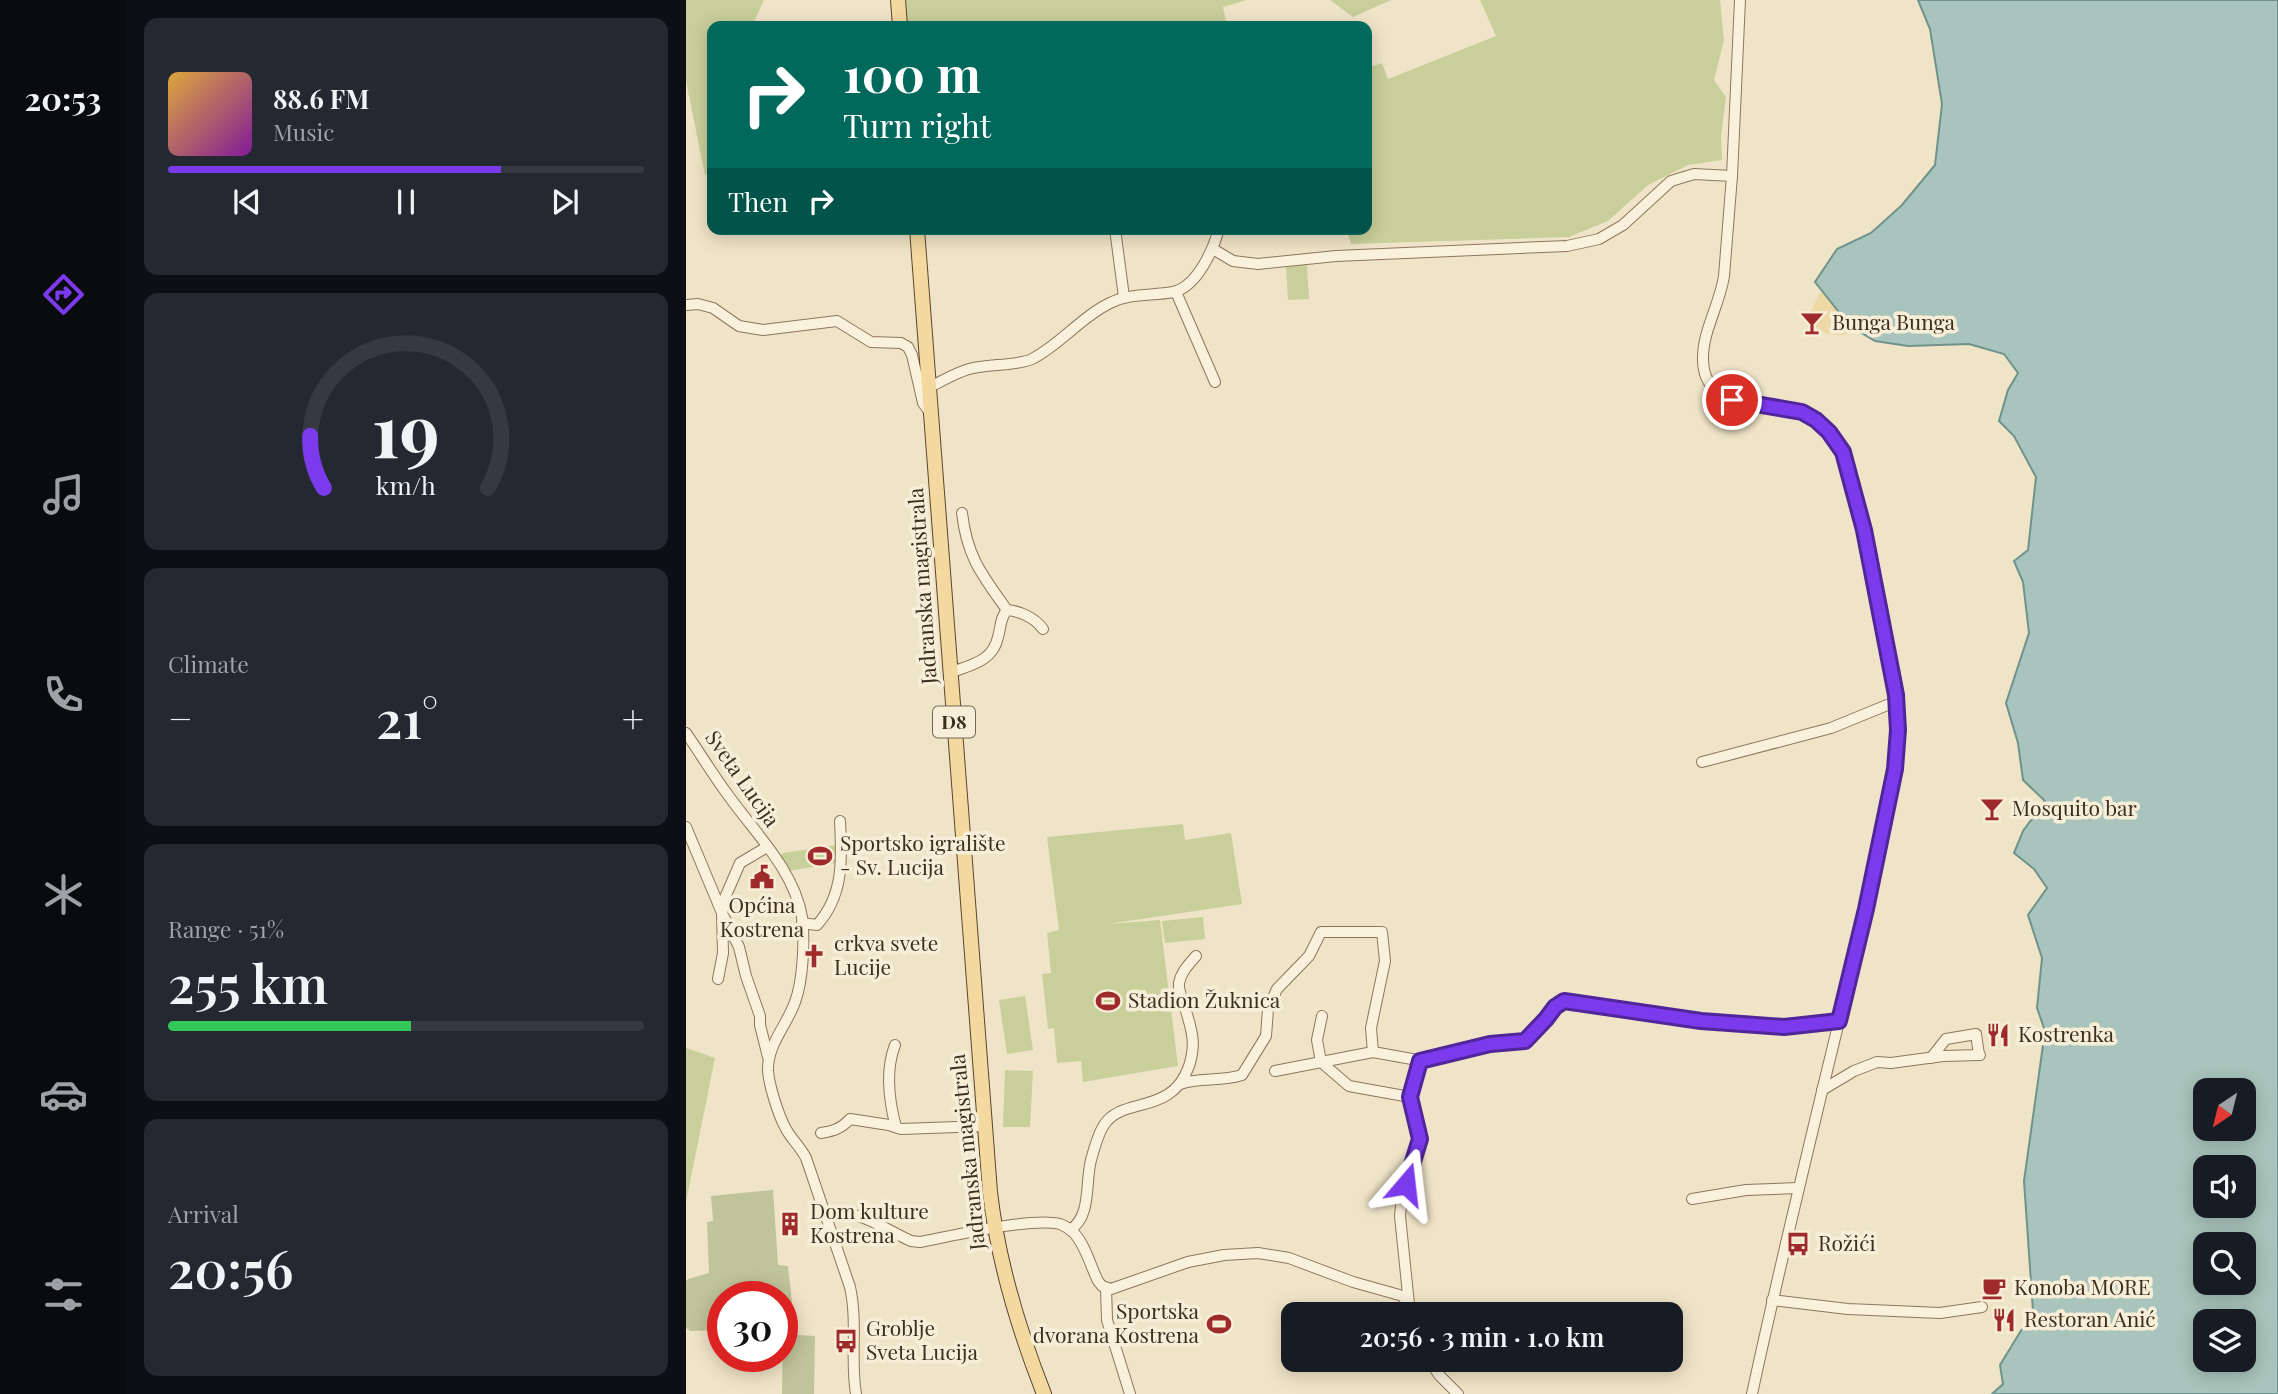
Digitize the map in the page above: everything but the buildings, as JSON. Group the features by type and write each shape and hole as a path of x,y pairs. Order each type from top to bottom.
{"main road":[{"path":"898,0 900,21"},
{"name":"Jadranska magistrala","path":"917,235 994,1228 1013,1307 1044,1394"}],"street":[{"path":"1740,0 1732,176 1724,276 1704,348 1704,370 1710,384 1726,397 1739,402 1793,410 1816,420 1829,432 1843,452 1864,530 1897,701 1895,769 1866,909 1798,1188 1752,1394"},
{"path":"1213,249 1233,261 1258,264 1336,256 1567,246 1599,239 1623,225 1671,181 1694,174 1732,176"},
{"path":"1116,235 1124,297"},
{"path":"930,387 968,369 1030,360 1090,313 1124,297 1176,292 1201,270 1217,235"},
{"path":"1176,292 1215,382"},
{"path":"686,305 698,304 713,308 738,326 764,330 837,321 871,342 901,343 908,347 912,355 923,403 932,414"},
{"path":"962,513 965,537 975,565 1007,610 1034,619 1043,629"},
{"path":"950,673 979,662 992,651 998,640 1001,618 1007,610"},
{"path":"1702,762 1831,728 1897,701"},
{"name":"Sveta Lucija","path":"686,733 727,795 767,847 791,883 797,898 802,923 799,989 769,1059"},
{"path":"802,923 817,925 824,917 839,886 841,821"},
{"name":"Sveta Lucija","path":"686,827 739,947 760,1016 769,1059 770,1083 784,1126 801,1148 850,1287 854,1305 853,1378 856,1394"},
{"name":"Sveta Lucija","path":"718,979 723,953 724,900 740,863 767,847"},
{"path":"1180,1084 1242,1075 1266,1037 1268,1009 1276,989 1309,956 1321,932 1382,932 1385,961 1371,1028 1373,1052"},
{"path":"1070,1230 1083,1215 1090,1161 1104,1124 1114,1114 1151,1103 1175,1091 1189,1066 1195,1044 1178,987 1186,967 1196,956"},
{"path":"1275,1071 1373,1052 1420,1061 1490,1044 1525,1041 1555,1007 1564,1001 1701,1021 1784,1027 1839,1021"},
{"path":"1322,1016 1317,1040 1321,1062 1349,1086 1410,1097"},
{"path":"1822,1090 1854,1071 1877,1062 1980,1055 1976,1034 1946,1039 1931,1058"},
{"path":"895,1045 889,1078 896,1128"},
{"path":"1410,1302 1400,1216 1402,1197 1420,1139 1410,1097 1420,1061"},
{"path":"821,1133 844,1126 850,1119 896,1128 985,1126"},
{"path":"1692,1199 1746,1190 1798,1188"},
{"path":"824,1213 847,1212 860,1215 911,1241 920,1242 994,1228 1045,1223 1061,1225 1070,1230 1082,1244 1098,1281 1106,1288 1120,1287 1188,1262 1224,1255 1258,1253 1289,1258 1353,1283 1403,1296 1407,1302"},
{"path":"1106,1288 1107,1321 1130,1394"},
{"path":"1772,1300 1848,1309 1940,1313 1982,1307"},
{"path":"1437,1372 1458,1394"}],"green space":[{"path":"686,0 764,0 754,21 707,21 707,175 686,81"},
{"path":"905,0 1247,0 1223,7 1226,21 907,21"},
{"path":"1330,0 1391,0 1353,17"},
{"path":"1480,0 1720,0 1724,40 1714,80 1726,97 1721,136 1722,160 1688,165 1648,185 1608,221 1569,237 1351,244 1348,235 1372,235 1372,66 1382,63 1388,79 1496,36"},
{"path":"1307,264 1309,299 1288,300 1286,267"},
{"path":"1183,824 1185,840 1231,833 1242,904 1108,924 1160,920 1178,1066 1083,1082 1081,1061 1057,1063 1054,1028 1048,1029 1042,974 1051,973 1047,933 1059,930 1047,837"},
{"path":"837,845 836,863 789,871 781,856 783,853"},
{"path":"1203,917 1205,939 1165,943 1162,921"},
{"path":"1025,996 1033,1050 1007,1054 999,1000"},
{"path":"686,1048 715,1058 686,1202"},
{"path":"1005,1070 1033,1071 1030,1127 1003,1127"},
{"path":"773,1190 778,1265 788,1266 790,1281 707,1281 707,1330 690,1331 686,1328 686,1281 709,1273 707,1222 713,1221 711,1196"},
{"path":"798,1335 815,1336 814,1394 782,1394 782,1372 798,1372"}],"sand":[{"path":"1823,292 1850,326 1846,335 1825,333 1810,320 1812,309 1819,294"}],"water":[{"path":"1918,0 2278,0 2278,1394 1992,1394 2003,1384 2000,1365 2033,1311 2024,1181 2045,1031 2037,1008 2042,958 2028,915 2047,888 2034,869 2014,853 2023,831 2045,801 2023,780 2018,743 2006,703 2029,633 2023,582 2014,561 2028,550 2036,477 2014,436 1999,421 2008,390 2018,373 2004,354 1969,344 1908,346 1875,341 1850,326 1815,282 1837,249 1871,233 1902,205 1935,165 1942,104 1930,29"}],"place":[{"name":"Bunga Bunga","path":"1812,323"},
{"name":"Mosquito bar","path":"1992,809"},
{"name":"Sportsko igralište - Sv. Lucija","path":"820,856"},
{"name":"Općina Kostrena","path":"762,877"},
{"name":"crkva svete Lucije","path":"814,956"},
{"name":"Stadion Žuknica","path":"1108,1001"},
{"name":"Kostrenka","path":"1998,1035"},
{"name":"Dom kulture Kostrena","path":"790,1224"},
{"name":"Rožići","path":"1798,1244"},
{"name":"Konoba MORE","path":"1994,1288"},
{"name":"Restoran Anić","path":"2004,1320"},
{"name":"Sportska dvorana Kostrena","path":"1219,1324"},
{"name":"Groblje Sveta Lucija","path":"846,1341"}],"route":[{"path":"1406,1184 1420,1139 1410,1097 1420,1061 1454,1055 1490,1044 1525,1041 1555,1007 1564,1001 1701,1021 1784,1027 1839,1021 1895,769 1898,730 1896,695 1878,593 1843,452 1829,432 1802,412 1732,400"}]}
